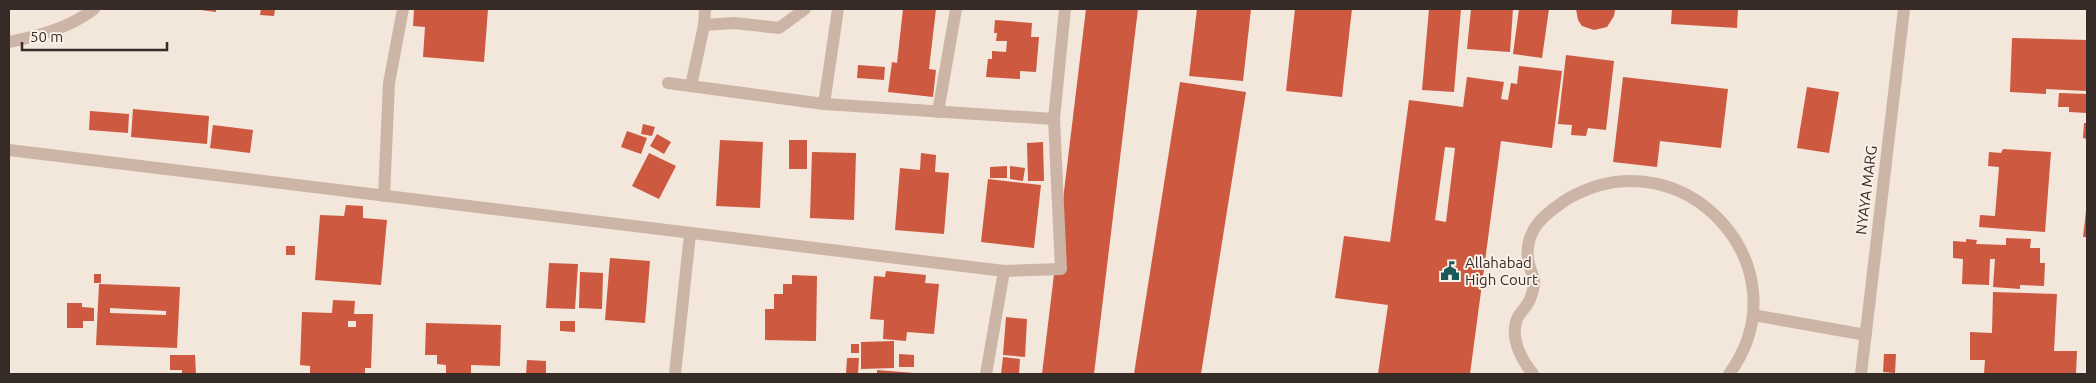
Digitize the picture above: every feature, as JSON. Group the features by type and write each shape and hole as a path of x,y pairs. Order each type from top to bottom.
{"street":[{"path":"9,42 40,36 82,18 94,9"},
{"path":"384,196 389,83 403,9"},
{"path":"691,86 704,25 705,9"},
{"path":"704,25 734,23 779,28 805,9"},
{"path":"824,104 838,9"},
{"path":"938,112 956,9"},
{"path":"9,150 1004,271 1061,269 1054,119 1065,9"},
{"name":"NYAYA MARG","path":"1861,374 1904,9"},
{"path":"668,83 824,104 1054,119"},
{"path":"1533,374 1526,365 1515,342 1516,321 1528,303 1535,283 1529,264 1528,243 1534,228 1556,206 1584,190 1614,182 1646,181 1676,189 1704,204 1727,227 1743,254 1752,284 1753,316 1747,340 1737,363 1729,374"},
{"path":"676,374 690,234"},
{"path":"986,374 1004,271"},
{"path":"1753,316 1866,335"}],"building":[{"path":"193,9 216,9 216,12"},
{"path":"261,9 275,9 274,16 260,15"},
{"path":"414,9 488,9 484,62 423,57 425,27 413,26"},
{"path":"903,9 936,9 929,69 936,70 933,97 888,92 892,62 897,63"},
{"path":"1086,9 1138,9 1094,374 1042,374"},
{"path":"1197,9 1251,9 1243,81 1189,76"},
{"path":"1295,9 1352,9 1342,97 1286,91"},
{"path":"1429,9 1461,9 1454,92 1422,90"},
{"path":"1471,9 1513,9 1510,52 1467,49"},
{"path":"1519,9 1549,9 1542,58 1513,54"},
{"path":"1576,9 1615,10 1614,16 1607,27 1594,30 1582,26 1578,20"},
{"path":"1672,9 1738,9 1737,28 1671,24"},
{"path":"995,20 1032,23 1031,37 1039,37 1036,72 1020,71 1020,79 986,77 988,59 992,59 992,51 1006,52 1007,41 996,41 997,33 994,33"},
{"path":"2012,38 2087,40 2087,91 2046,89 2046,94 2010,92"},
{"path":"1566,55 1614,61 1606,130 1588,128 1586,136 1571,135 1572,125 1558,124"},
{"path":"858,65 885,67 884,80 857,78"},
{"path":"1519,66 1562,71 1552,148 1501,141 1470,374 1378,374 1388,305 1335,298 1344,236 1390,242 1409,100 1463,107 1467,77 1504,82 1501,99 1508,100 1511,83 1517,84","holes":["1445,147 1455,148 1446,222 1435,220"]},
{"path":"1623,77 1728,89 1721,148 1660,141 1657,167 1613,162"},
{"path":"1180,82 1246,92 1201,374 1134,374"},
{"path":"1807,87 1839,92 1829,153 1797,148"},
{"path":"2059,93 2087,94 2087,113 2069,112 2069,107 2058,107"},
{"path":"133,109 209,116 207,144 131,137"},
{"path":"90,111 129,114 128,133 89,130"},
{"path":"2084,123 2087,123 2087,139 2083,138"},
{"path":"643,124 655,127 652,136 641,134"},
{"path":"213,125 253,130 250,153 210,148"},
{"path":"627,131 647,138 641,154 621,147"},
{"path":"657,134 671,142 664,154 650,146"},
{"path":"720,140 763,142 760,208 716,206"},
{"path":"789,140 807,140 807,169 789,169"},
{"path":"1043,142 1044,181 1028,181 1027,143"},
{"path":"2003,149 2051,152 2045,232 1979,227 1980,215 1995,216 1999,167 1988,166 1989,152 2001,153"},
{"path":"812,152 856,153 854,220 810,218"},
{"path":"649,153 676,166 659,199 632,186"},
{"path":"921,153 936,155 935,172 949,173 944,234 895,230 900,168 920,170"},
{"path":"1007,166 1007,178 990,178 990,167"},
{"path":"1010,166 1025,168 1023,181 1010,179"},
{"path":"988,179 1041,185 1034,248 981,242"},
{"path":"346,205 363,206 363,218 387,220 381,285 315,280 320,215 344,216"},
{"path":"2086,211 2087,237 2083,237"},
{"path":"2006,238 2031,239 2030,248 2040,248 2040,263 2045,263 2044,286 2020,285 2020,289 1993,287 1995,259 1990,259 1989,285 1962,284 1963,259 1953,258 1953,241 1966,242 1966,239 1977,240 1976,244 2006,245"},
{"path":"286,246 295,246 295,255 286,255"},
{"path":"610,258 650,261 645,323 605,320"},
{"path":"549,263 578,264 575,309 546,308"},
{"path":"886,271 926,275 925,283 939,284 934,334 907,332 906,341 883,339 884,320 870,319 874,276 885,277"},
{"path":"580,272 603,273 602,309 579,308"},
{"path":"94,274 101,274 101,283 94,283"},
{"path":"792,275 817,276 816,341 765,340 765,309 774,309 774,294 783,294 783,284 792,284"},
{"path":"99,284 180,287 177,348 96,345","holes":["110,308 166,311 166,315 110,313"]},
{"path":"1993,292 2057,294 2054,351 2077,351 2076,374 1984,374 1985,360 1970,360 1970,332 1992,333"},
{"path":"333,300 355,301 354,314 373,314 371,368 365,368 365,374 310,374 310,366 300,365 302,312 332,313","holes":["348,321 356,321 356,327 348,327"]},
{"path":"67,303 82,303 82,307 94,308 94,321 83,321 83,328 67,328"},
{"path":"1006,317 1027,319 1025,357 1003,355"},
{"path":"560,321 575,321 575,332 560,331"},
{"path":"426,323 501,325 500,366 471,365 471,374 446,374 446,365 437,364 437,355 425,355"},
{"path":"894,341 894,368 861,369 861,342"},
{"path":"851,344 859,344 859,353 851,353"},
{"path":"899,354 914,355 914,367 899,367"},
{"path":"1884,354 1896,354 1895,373 1883,372"},
{"path":"170,355 195,355 196,374 182,374 182,370 170,370"},
{"path":"1003,357 1020,359 1019,374 1001,374"},
{"path":"847,358 859,358 858,374 846,374"},
{"path":"527,360 546,361 546,374 526,374"},
{"path":"877,370 914,373 877,374"}],"place":[{"name":"Allahabad High Court","path":"1450,271"}]}
